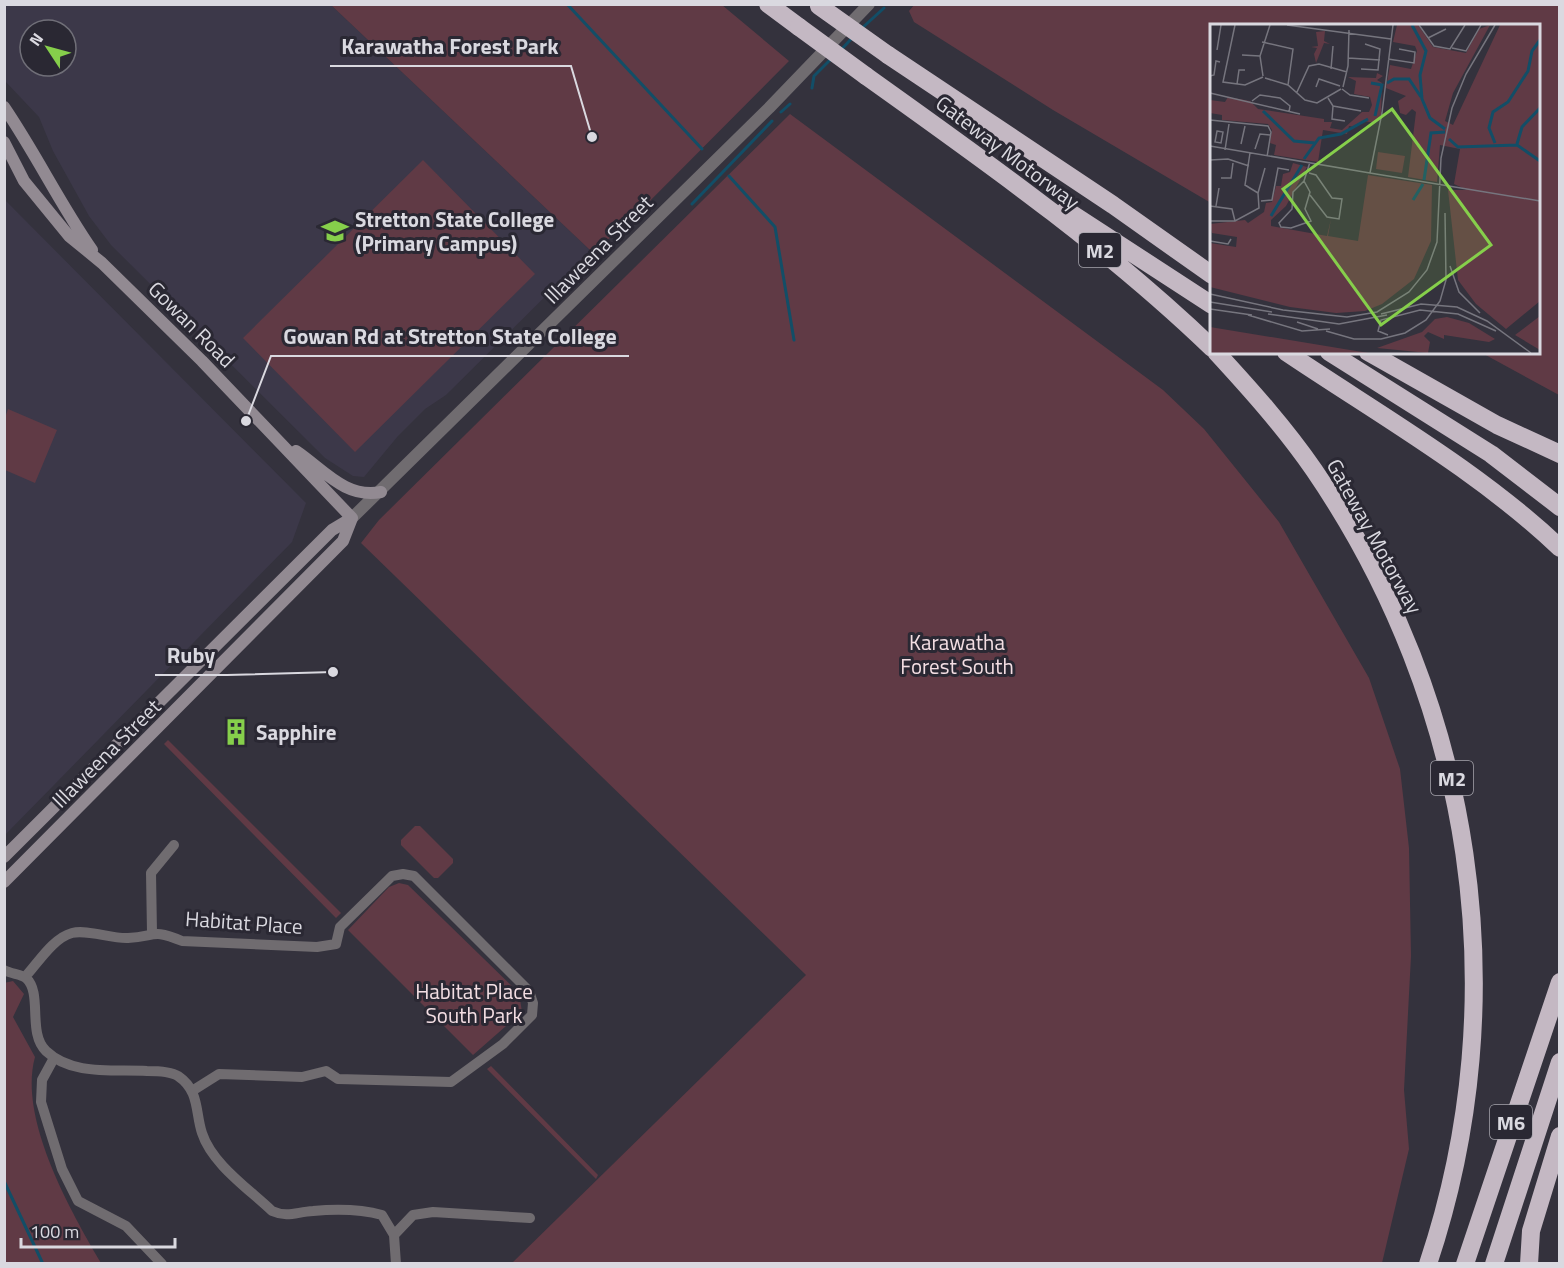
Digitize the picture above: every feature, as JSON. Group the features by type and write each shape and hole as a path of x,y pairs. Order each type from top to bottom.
{"highway":[{"name":"Gateway Motorway","path":"768,4 982,159 1137,280 1210,346"},
{"name":"Gateway Motorway","path":"818,5 1210,274"},
{"path":"982,159 1005,168 1210,303"},
{"path":"1113,205 1138,215 1210,261"},
{"name":"Gateway Motorway","path":"1218,354 1257,397 1314,470 1375,572 1399,620 1421,676 1451,773 1467,864 1473,918 1475,977 1472,1056 1458,1157 1441,1226 1428,1263"},
{"path":"1289,354 1471,475 1539,528 1560,548"},
{"path":"1332,354 1491,454 1560,507"},
{"path":"1372,354 1497,425 1560,454"},
{"name":"M6","path":"1465,1263 1560,982"},
{"name":"M6","path":"1494,1263 1560,1062"},
{"path":"1529,1263 1531,1231 1560,1136"}],"main road":[{"name":"Gowan Road","path":"4,107 34,150 55,194 102,263"},
{"name":"Gowan Road","path":"4,142 24,181 69,236 102,263 278,439 352,518"},
{"path":"278,439 309,459 336,482 362,492 381,492"},
{"name":"Illaweena Street","path":"7,854 332,530 352,518"},
{"name":"Illaweena Street","path":"4,882 342,541 352,518"},
{"path":"150,711 163,724"},
{"path":"7,854 29,857"}],"street":[{"name":"Illaweena Street","path":"352,518 769,108 870,4"},
{"path":"152,933 151,873 174,845"},
{"name":"Habitat Place","path":"25,977 58,940 74,932 129,939 152,933 164,933 182,941 316,947 336,944 340,927 392,876 403,874 414,876 529,992 533,1003 532,1015 503,1044 451,1082 338,1079 326,1071 303,1077 219,1074 192,1091"},
{"path":"4,970 25,977 33,989 35,1026 43,1049 54,1058 78,1068 159,1071 176,1075 195,1095 201,1131 208,1150 272,1211 284,1216 310,1210 365,1210 382,1215 393,1235 396,1263"},
{"path":"54,1058 42,1080 41,1102 62,1169 78,1201 126,1226 162,1263"},
{"path":"393,1235 413,1215 433,1212 530,1218"}],"shaded area":[{"name":"Stretton State College (Primary Campus)","path":"4,5 331,5 591,251 446,395 425,409 398,436 364,477 353,476 325,458 111,245 89,216 53,151 39,117 5,81"},
{"path":"5,200 306,503 292,542 5,835"}],"green space":[{"path":"915,4 1559,5 1559,395 1484,354 1540,354 1540,24 1210,24 1210,202 1053,110 914,22 909,11"},
{"path":"331,5 722,5 789,61 620,231 591,251"},
{"name":"Karawatha Forest South","path":"790,114 1163,390 1204,429 1279,522 1369,678 1400,769 1409,848 1411,956 1404,1090 1409,1149 1382,1263 512,1263 806,975 361,543 379,520"},
{"path":"423,160 535,274 355,452 243,338"},
{"path":"8,409 57,430 35,483 5,470 5,418"},
{"path":"168,740 341,913 336,918 164,744"},
{"path":"415,826 420,826 453,859 453,863 438,878 434,878 401,845 401,840"},
{"name":"Habitat Place South Park","path":"399,883 408,885 519,993 522,1012 473,1055 348,930 389,887"},
{"path":"13,981 24,994 13,1017 35,1057 32,1081 34,1107 40,1135 62,1191 101,1263 5,1263 4,983"},
{"path":"491,1066 598,1175 596,1179 487,1069"}],"waterway":[{"path":"567,4 702,149"},
{"path":"861,29 884,8"},
{"path":"840,51 852,38"},
{"path":"812,88 814,76 831,59"},
{"path":"781,112 790,104"},
{"path":"692,204 772,121"},
{"path":"729,176 775,227 794,340"},
{"path":"4,1181 43,1264"}],"place":[{"name":"Karawatha Forest Park","path":"592,137"},
{"name":"Stretton State College (Primary Campus)","path":"335,231"},
{"name":"Gowan Rd at Stretton State College","path":"246,421"},
{"name":"Ruby","path":"333,672"},
{"name":"Sapphire","path":"236,732"}]}
